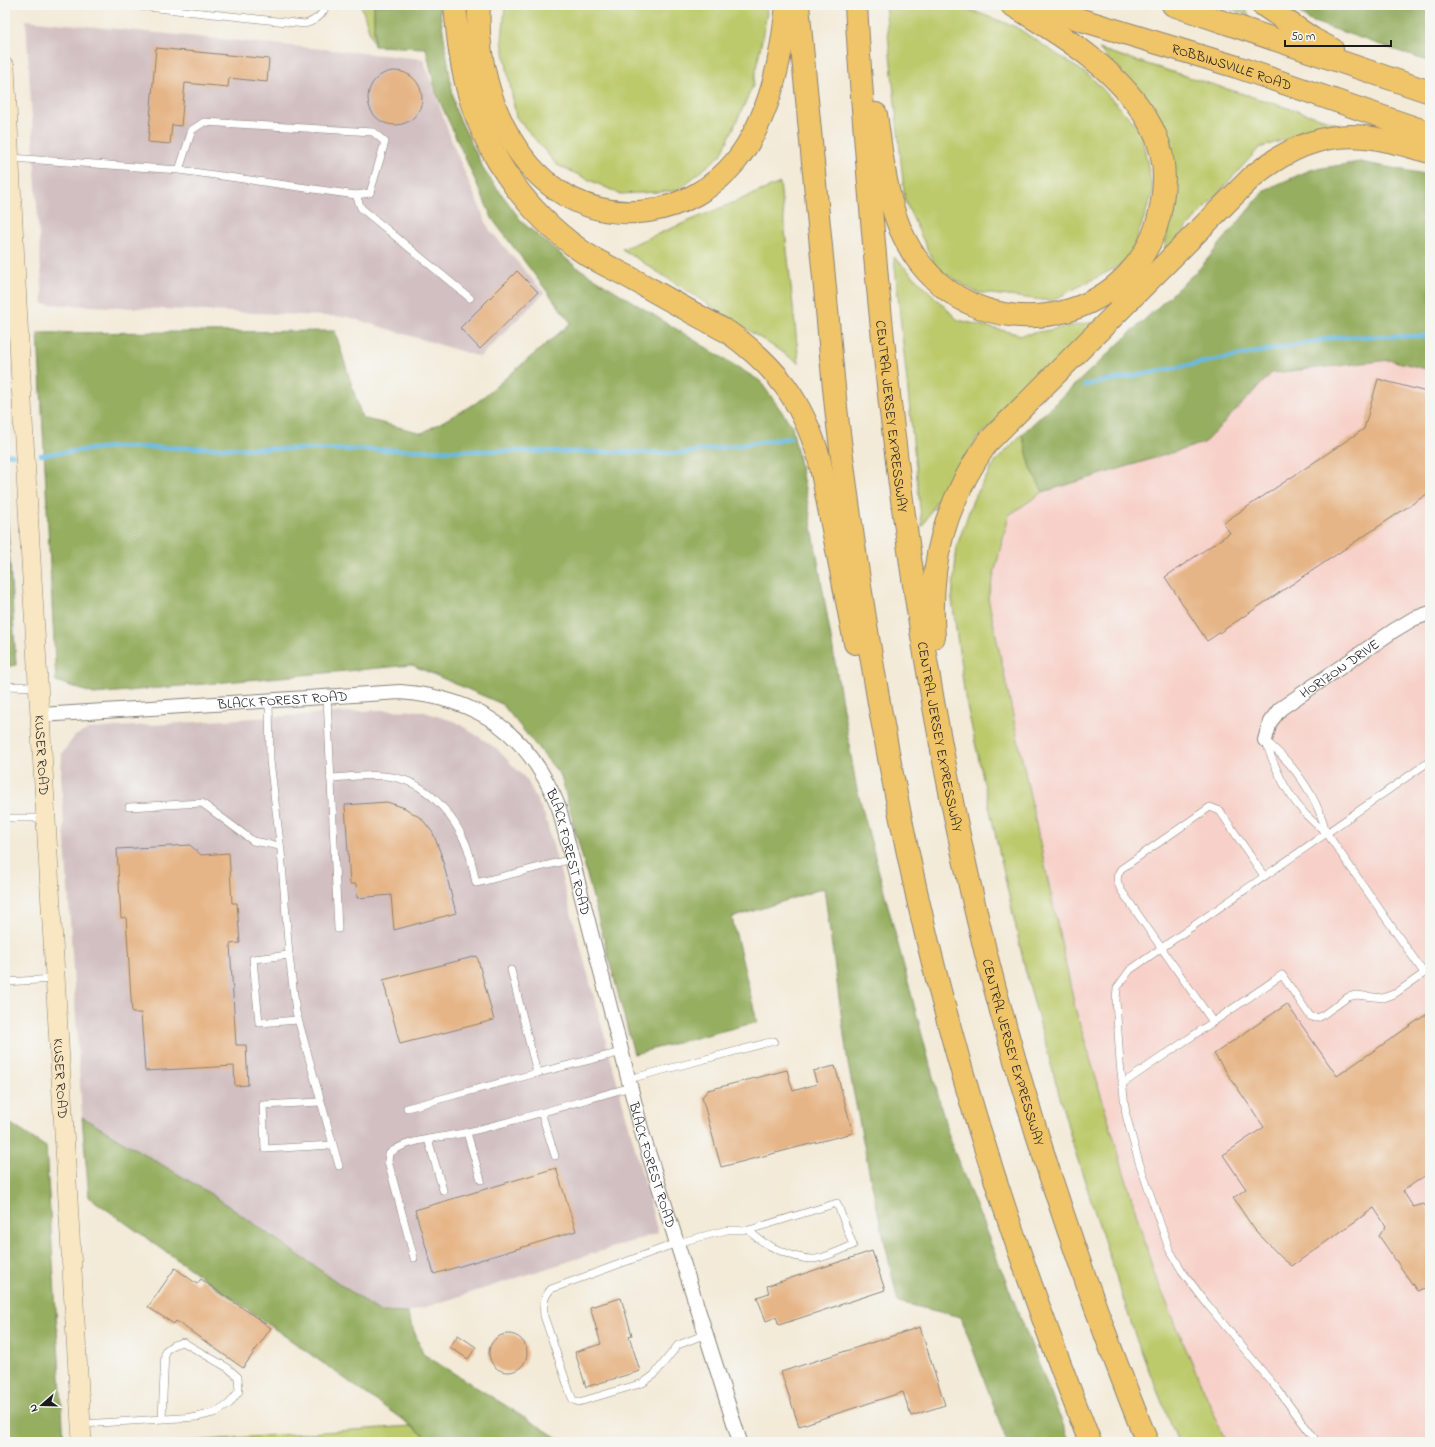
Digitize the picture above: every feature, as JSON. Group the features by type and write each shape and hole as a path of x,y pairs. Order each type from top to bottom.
{"highway":[{"path":"455,5 464,74 473,108 484,136 499,163 516,188 535,211 557,232 581,250 728,332 748,346 769,365 787,387 802,411 812,434 819,457 850,622 961,1065 1030,1282 1090,1442"},
{"path":"479,5 480,47 485,76 493,103 505,130 532,170 552,187 572,199 593,207 616,212 637,212 660,209 682,202 714,182 736,161 753,134 765,108 776,76 782,48 787,5"},
{"path":"798,5 838,421 853,539 881,715 910,866"},
{"path":"857,5 892,206 907,243 919,262 933,278 966,302 1009,316 1030,317 1053,315 1080,307 1111,289 1128,274 1143,255 1154,234 1161,212 1164,190 1163,163 1160,148 1153,129 1142,110 1125,89 1103,68 1064,37 1012,5"},
{"name":"CENTRAL JERSEY EXPRESSWAY","path":"857,5 862,110 891,415 899,488 933,705 964,858 1006,1028 1043,1150 1081,1265 1147,1442"},
{"name":"ROBBINSVILLE ROAD","path":"1032,5 1238,67 1430,133"},
{"path":"1173,5 1430,92"},
{"path":"1263,5 1313,39 1368,72"},
{"path":"964,858 932,610 938,546 956,494 987,443 1252,177 1269,163 1285,153 1307,143 1330,137 1352,136 1373,138 1430,152"}],"street":[{"name":"KUSER ROAD","path":"5,67 11,158 24,440 82,1433"},
{"name":"HORIZON DRIVE","path":"1266,740 1270,722 1280,709 1393,631 1413,619 1430,614"},
{"name":"BLACK FOREST ROAD","path":"41,715 400,692 423,694 446,699 471,708 491,719 510,734 526,750 540,769 550,787 558,808 643,1136 740,1442"}],"lane":[{"path":"129,5 305,24 318,18 324,12 326,5"},
{"path":"11,158 179,170 356,195 370,193 385,142 373,132 204,122 192,130 179,170"},
{"path":"356,195 361,208 470,298"},
{"path":"5,686 39,687"},
{"path":"327,697 338,929"},
{"path":"269,700 270,761 280,846 289,956 298,1020 338,1166"},
{"path":"1266,740 1292,766 1313,798 1321,814 1326,832"},
{"path":"1122,1084 1282,975 1310,1016 1315,1018 1352,996 1383,998 1396,993 1427,971 1326,832 1312,822 1303,812 1278,776 1266,740"},
{"path":"1317,1442 1278,1390 1207,1304 1176,1263 1169,1249 1138,1159 1126,1115 1122,1084 1116,1000 1117,988 1130,970 1430,761"},
{"path":"330,778 397,778 420,786 454,821 466,845 476,883 572,859"},
{"path":"129,807 202,803 253,841 280,846"},
{"path":"1214,1022 1161,948 1117,882 1117,875 1120,869 1210,807 1220,811 1264,876"},
{"path":"5,818 47,818"},
{"path":"289,956 253,959 259,1023 298,1020"},
{"path":"511,970 537,1073"},
{"path":"5,982 56,979"},
{"path":"414,1258 388,1161 389,1154 396,1148 428,1139 467,1133 774,1041"},
{"path":"407,1108 622,1052"},
{"path":"320,1102 263,1105 265,1149 332,1145"},
{"path":"541,1112 555,1156"},
{"path":"467,1133 481,1180"},
{"path":"428,1139 443,1190"},
{"path":"706,1334 678,1345 654,1375 643,1384 579,1402 574,1400 570,1394 544,1316 543,1304 545,1295 551,1289 677,1243 727,1230 749,1230 837,1203 853,1245 813,1260 773,1247 756,1238 749,1230"},
{"path":"82,1433 162,1419 197,1417 217,1412 229,1404 239,1391 238,1377 228,1368 183,1342 173,1345 165,1351 162,1419"}],"shaded area":[{"path":"26,20 423,59 453,145 489,229 544,293 480,357 348,317 43,304"},
{"path":"1391,360 1430,370 1430,1442 1226,1442 1154,1273 1075,1008 988,598 1009,515 1043,492 1204,443 1272,373"},
{"path":"379,710 421,711 456,722 496,748 527,780 545,816 658,1233 407,1313 380,1312 211,1194 82,1117 61,775 62,753 75,736 89,729"}],"green space":[{"path":"361,5 374,5 374,46"},
{"path":"374,5 439,5 455,109 485,172 523,223 575,266 760,381 792,426 809,509 856,785 950,1141 1070,1442 1007,1442 961,1317 898,1302 870,1176 848,1064 824,888 732,918 757,1022 634,1054 561,776 502,704 412,665 94,694 56,681 38,333 335,331 362,418 422,433 476,403 571,323 493,220 436,93 426,48 374,46"},
{"path":"505,5 766,5 767,13 753,86 721,155 677,191 620,194 557,165 516,117 502,41"},
{"path":"885,5 957,5 1016,27 1091,77 1141,130 1153,192 1129,261 1051,301 975,292 936,268 905,201"},
{"path":"1219,5 1242,5 1250,16"},
{"path":"1292,5 1430,5 1430,62 1308,20"},
{"path":"1099,49 1336,123 1259,148 1164,253 1174,183 1169,139 1146,100"},
{"path":"1360,162 1430,175 1430,370 1390,360 1272,373 1204,443 1043,492 1031,468 1022,434 1200,268 1265,190 1310,170"},
{"path":"780,183 799,363 622,249"},
{"path":"894,257 958,320 1022,335 1099,321 976,440 936,502 922,527"},
{"path":"1022,434 1031,468 1043,492 1009,515 988,598 1075,1008 1154,1273 1226,1442 1178,1442 1137,1341 1073,1145 1026,973 965,697 952,599 957,546 973,500 995,462"},
{"path":"5,480 16,665 5,667"},
{"path":"82,1117 211,1194 380,1312 407,1313 423,1354 564,1442 434,1442 89,1197"},
{"path":"5,1120 46,1147 64,1442 5,1442"},
{"path":"411,1426 434,1442 177,1442"}],"building":[{"path":"156,48 269,59 267,82 229,78 228,87 185,83 181,126 172,125 170,144 148,142"},
{"path":"395,71 405,73 414,79 420,88 422,98 420,108 414,117 405,123 395,125 385,123 376,117 370,108 368,98 370,88 376,79 385,73"},
{"path":"517,271 538,292 480,349 460,328"},
{"path":"1378,379 1430,393 1430,492 1207,641 1165,577 1230,533 1223,523 1364,429"},
{"path":"387,802 405,808 422,819 433,833 441,854 456,913 394,930 391,895 357,898 356,884 350,884 345,805"},
{"path":"190,845 201,855 229,853 232,903 237,903 240,943 230,944 236,1045 246,1045 248,1085 235,1086 234,1066 145,1071 141,1013 132,1013 126,917 121,918 117,849"},
{"path":"477,956 494,1020 400,1044 383,980"},
{"path":"1287,1004 1337,1076 1430,1012 1430,1172 1403,1191 1413,1207 1424,1204 1430,1212 1430,1286 1417,1291 1379,1236 1386,1226 1374,1208 1292,1266 1282,1258 1255,1230 1233,1198 1246,1189 1223,1155 1264,1127 1214,1054"},
{"path":"835,1066 853,1133 721,1167 702,1097 708,1090 787,1070 793,1091 817,1084 813,1071"},
{"path":"556,1168 576,1231 434,1274 415,1210"},
{"path":"872,1251 885,1290 779,1325 776,1317 766,1321 757,1297 769,1293 767,1286"},
{"path":"175,1268 197,1284 201,1279 271,1328 243,1368 176,1321 174,1324 148,1307"},
{"path":"621,1298 632,1335 629,1336 640,1371 586,1387 575,1352 601,1344 590,1307"},
{"path":"920,1327 945,1405 911,1416 903,1392 799,1426 781,1372"},
{"path":"508,1334 518,1337 524,1343 527,1353 524,1363 518,1369 508,1372 498,1369 492,1363 489,1353 492,1343 498,1337"},
{"path":"458,1335 476,1347 468,1359 450,1347"}],"waterway":[{"path":"1085,385 1337,337 1430,336"},
{"path":"41,455 111,447 684,453 790,438"},
{"path":"5,454 13,455"}]}
